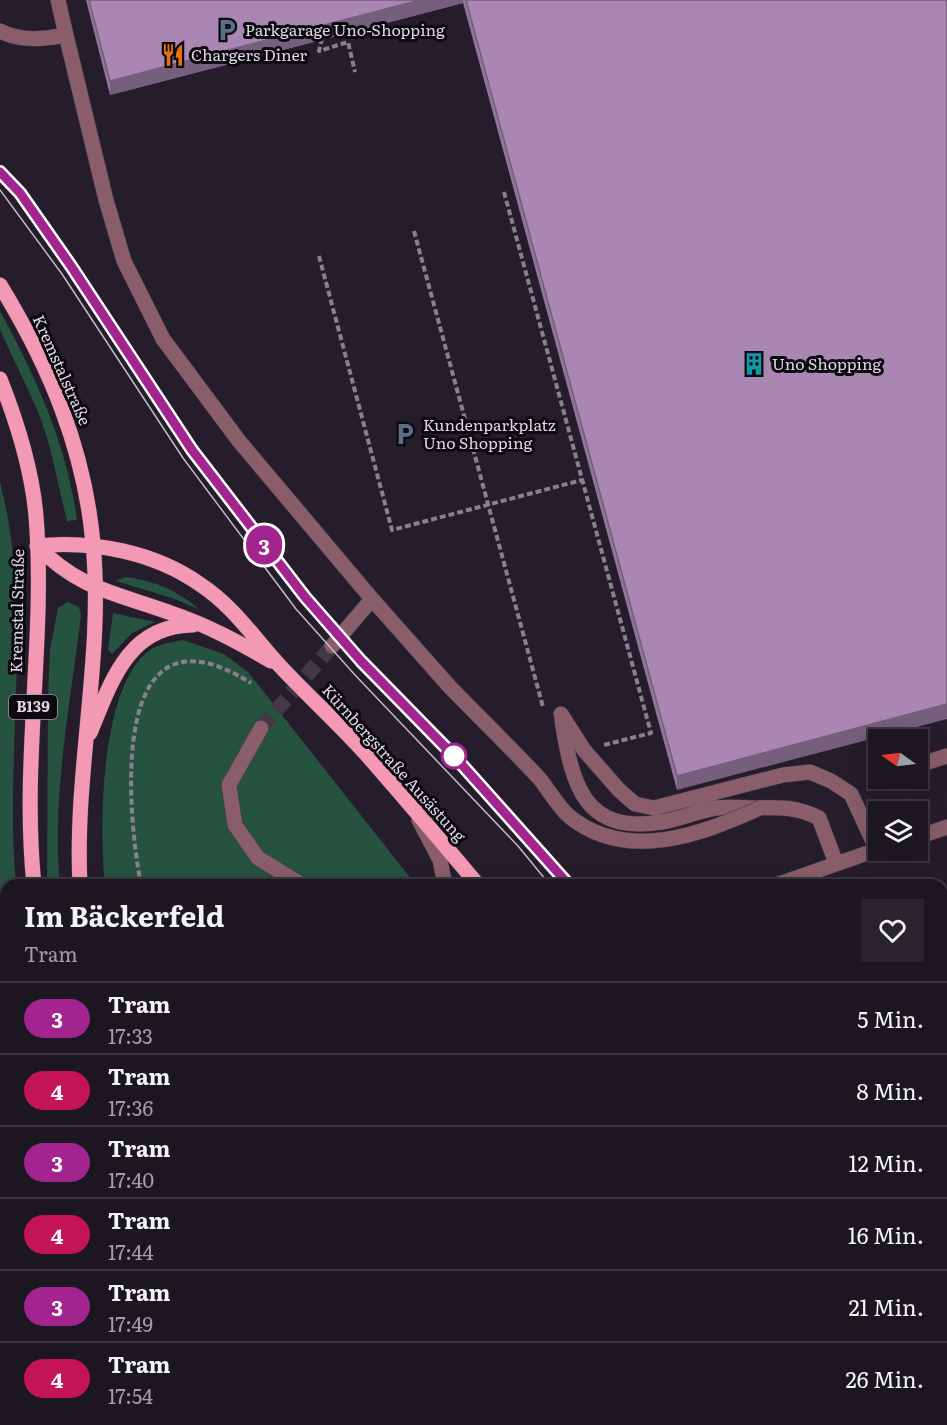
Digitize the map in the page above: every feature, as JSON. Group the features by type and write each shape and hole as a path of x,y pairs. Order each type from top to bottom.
{"main road":[{"name":"Kremstalstraße","path":"0,285 45,367 64,412 80,464 94,545"},
{"name":"Kremstal Straße","path":"0,379 26,455 35,514 38,609 31,784 34,879"},
{"path":"37,546 63,543 94,545 142,557 174,569 202,585 239,618 281,667"},
{"path":"80,879 78,849 94,588 94,545"},
{"path":"37,546 67,572 94,588 228,636 281,667"},
{"path":"84,747 122,661 142,641 158,630 176,625 203,626"},
{"name":"Kürnbergstraße Ausästung","path":"281,667 364,752 473,879"}],"street":[{"path":"58,0 106,200 124,261 163,339 239,441 372,599 449,686 540,780 570,817 602,835 636,843 668,840 721,825 760,808"},
{"path":"0,31 8,35 40,40 66,35"},
{"path":"332,646 372,599"},
{"path":"836,863 819,818 801,809 776,806 717,808 664,822 629,826 605,819 591,807 574,779 561,714 585,750 619,790 635,804 654,808 783,775 810,772 831,781 851,794 868,829"},
{"path":"261,728 229,785 236,825 258,858 292,879"},
{"path":"928,762 947,756"},
{"path":"414,810 440,861 444,879"},
{"path":"928,834 947,827"},
{"path":"792,879 868,853"}],"path":[{"path":"323,30 319,51 348,42 355,72"},
{"path":"504,192 651,733 585,750"},
{"path":"414,231 544,712"},
{"path":"320,256 392,530 582,480"},
{"path":"140,879 130,810 130,775 140,703 149,685 163,669 188,661 229,669 251,683"}],"green space":[{"path":"0,311 38,386 58,438 77,520 67,521 49,444 38,411 0,330"},
{"path":"0,482 10,531 17,632 13,784 16,879 0,879"},
{"path":"125,577 165,588 183,597 200,610 175,599 116,581"},
{"path":"68,602 79,607 81,615 60,785 58,819 60,879 47,879 48,697 50,650 58,608"},
{"path":"113,613 155,622 132,633 112,654 108,650"},
{"path":"183,640 224,654 248,672 411,879 105,879 103,798 111,730 119,699 130,673 145,654 168,643"}],"building":[{"name":"Parkgarage Uno-Shopping","path":"89,0 420,0 110,81"},
{"name":"Uno Shopping","path":"466,0 947,0 947,704 677,776"}],"tunnel":[{"path":"261,728 332,646"}],"tram line":[{"path":"0,172 19,193 71,266 192,450 305,597 361,661 454,756 564,879"},
{"name":"3","path":"0,172 20,193 71,266 192,450 305,597 361,661 454,756 564,879"},
{"path":"0,190 62,274 183,458 296,609 355,675 518,846 545,879"}],"place":[{"name":"Parkgarage Uno-Shopping","path":"227,30"},
{"name":"Chargers Diner","path":"173,55"},
{"name":"Uno Shopping","path":"754,364"},
{"name":"Kundenparkplatz Uno Shopping","path":"405,434"}]}
